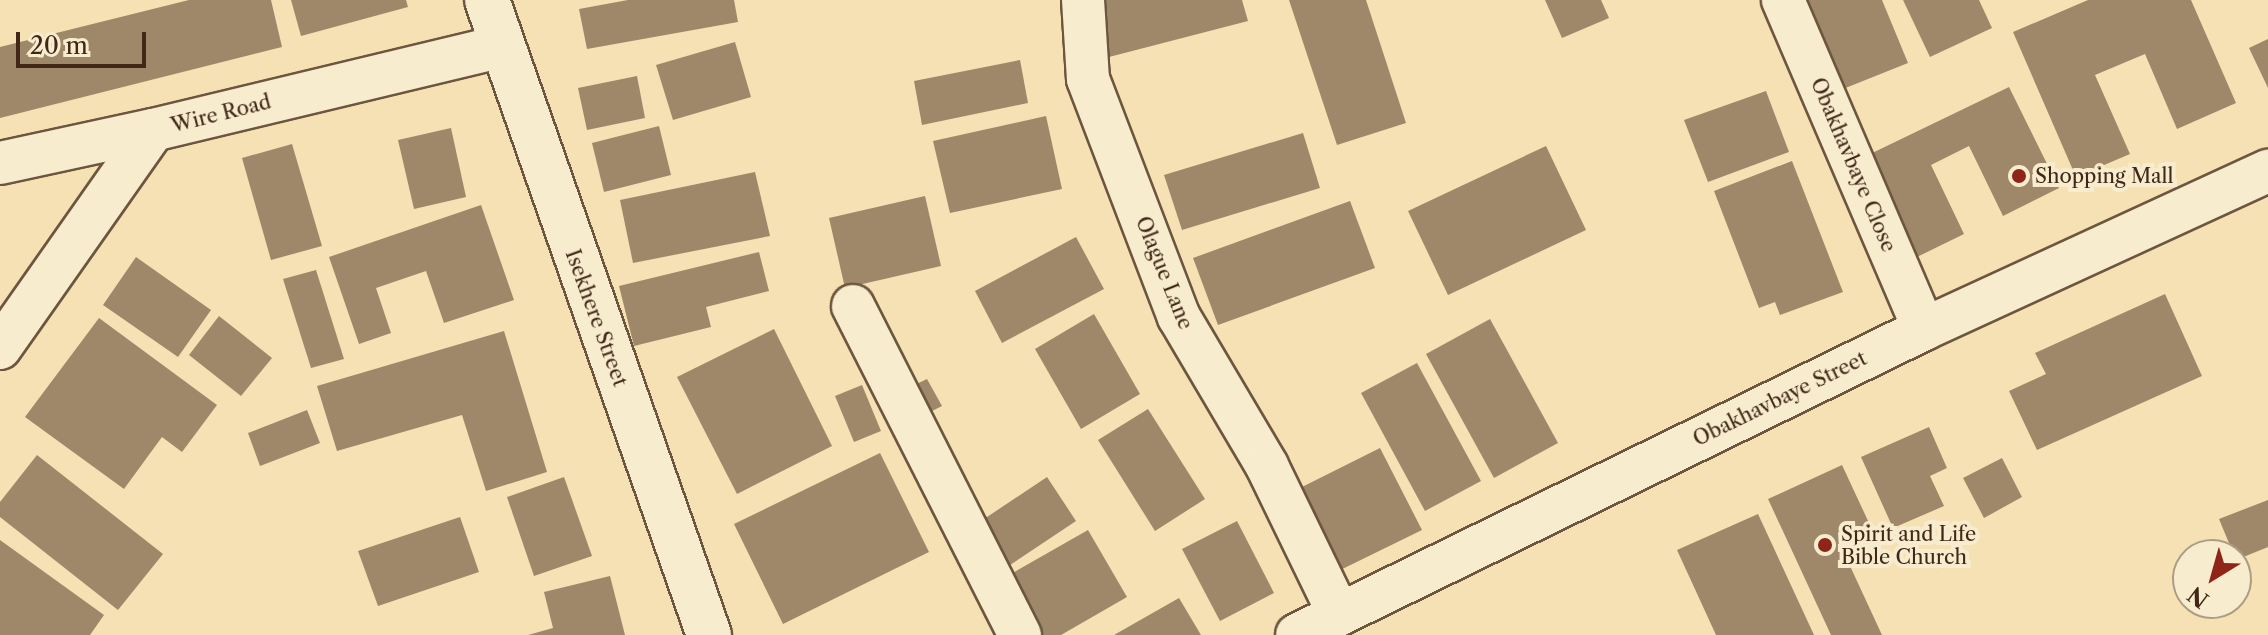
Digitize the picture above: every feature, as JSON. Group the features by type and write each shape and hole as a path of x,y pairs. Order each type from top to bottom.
{"street":[{"name":"Isekhere Street","path":"487,0 500,47 709,635"},
{"name":"Olague Lane","path":"1083,0 1088,79 1179,317 1267,466 1339,614"},
{"name":"Obakhavbaye Close","path":"1783,0 1924,329"},
{"name":"Wire Road","path":"0,348 153,130 500,47"},
{"path":"0,163 153,130"},
{"name":"Obakhavbaye Street","path":"1297,635 1924,329 2268,171"},
{"path":"853,306 1020,635"}],"building":[{"path":"189,0 271,0 282,47 0,118 0,47"},
{"path":"291,0 406,0 408,7 301,36"},
{"path":"628,0 734,0 738,22 587,49 579,9"},
{"path":"1093,0 1242,0 1248,21 1109,57"},
{"path":"1289,0 1366,0 1406,123 1337,145"},
{"path":"1545,0 1601,0 1609,18 1562,38"},
{"path":"1789,0 1882,0 1908,63 1828,95"},
{"path":"1903,0 1979,0 1992,28 1930,57"},
{"path":"2088,0 2191,0 2236,103 2177,129 2145,54 2095,75 2130,154 2076,177 2013,32"},
{"path":"2268,39 2268,88 2249,48"},
{"path":"735,42 751,97 673,120 656,65"},
{"path":"1020,60 1028,103 922,125 914,81"},
{"path":"637,76 645,118 587,130 578,88"},
{"name":"Shopping Mall","path":"2009,87 2059,188 2003,216 1969,146 1931,165 1964,234 1917,257 1866,156"},
{"path":"1766,91 1789,152 1708,182 1684,120"},
{"path":"1046,116 1062,189 950,213 933,141"},
{"path":"659,126 671,175 604,192 592,143"},
{"path":"451,128 466,197 414,209 398,140"},
{"path":"1303,133 1320,188 1182,230 1164,175"},
{"path":"292,144 322,246 271,260 242,158"},
{"path":"1546,146 1586,230 1448,295 1408,211"},
{"path":"1792,161 1843,292 1780,315 1775,302 1759,308 1714,191"},
{"path":"755,172 770,236 633,263 620,200"},
{"path":"925,196 941,266 845,288 829,218"},
{"path":"1350,201 1375,268 1218,325 1193,258"},
{"path":"481,205 514,300 444,323 426,271 376,288 391,333 359,344 329,257"},
{"path":"1076,237 1104,289 1002,343 975,291"},
{"path":"759,252 769,291 706,307 711,327 634,346 619,286"},
{"path":"136,257 211,310 178,357 103,305"},
{"path":"316,270 344,359 311,368 283,279"},
{"path":"2165,294 2202,376 2037,450 2009,391 2046,374 2035,353"},
{"path":"1094,314 1140,394 1081,429 1035,349"},
{"path":"219,316 272,358 241,396 189,355"},
{"path":"99,318 217,405 182,452 162,437 124,489 25,417"},
{"path":"1490,319 1558,443 1494,478 1426,354"},
{"path":"774,329 832,446 737,494 677,377"},
{"path":"504,331 547,472 486,491 462,415 337,451 317,386"},
{"path":"1417,363 1481,481 1425,511 1361,393"},
{"path":"927,379 942,406 920,417 906,389"},
{"path":"862,385 881,431 854,442 835,396"},
{"path":"1148,409 1205,499 1155,531 1098,440"},
{"path":"307,410 320,443 260,466 248,433"},
{"path":"1929,427 1947,468 1930,476 1944,506 1893,528 1861,457"},
{"path":"1380,448 1422,530 1326,577 1286,495"},
{"path":"880,453 929,552 783,624 734,524"},
{"path":"37,455 163,554 118,610 0,517 0,502"},
{"path":"2002,458 2022,497 1984,518 1963,478"},
{"name":"Spirit and Life Bible Church","path":"1842,465 1876,538 1844,553 1882,635 1831,635 1768,499"},
{"path":"564,477 592,556 534,576 507,497"},
{"path":"1047,477 1076,521 1004,569 975,525"},
{"path":"2268,500 2268,547 2252,554 2252,539 2227,539 2219,519"},
{"path":"1758,514 1814,635 1716,635 1677,550"},
{"path":"460,517 479,572 378,606 358,551"},
{"path":"1237,521 1274,593 1220,621 1182,549"},
{"path":"1088,530 1127,597 1061,635 1034,635 1002,579"},
{"path":"0,540 104,615 90,635 0,635"},
{"path":"610,576 625,635 528,635 553,628 544,592"},
{"path":"1179,598 1201,635 1114,635"}],"place":[{"name":"Shopping Mall","path":"2019,176"},
{"name":"Spirit and Life Bible Church","path":"1825,545"}]}
